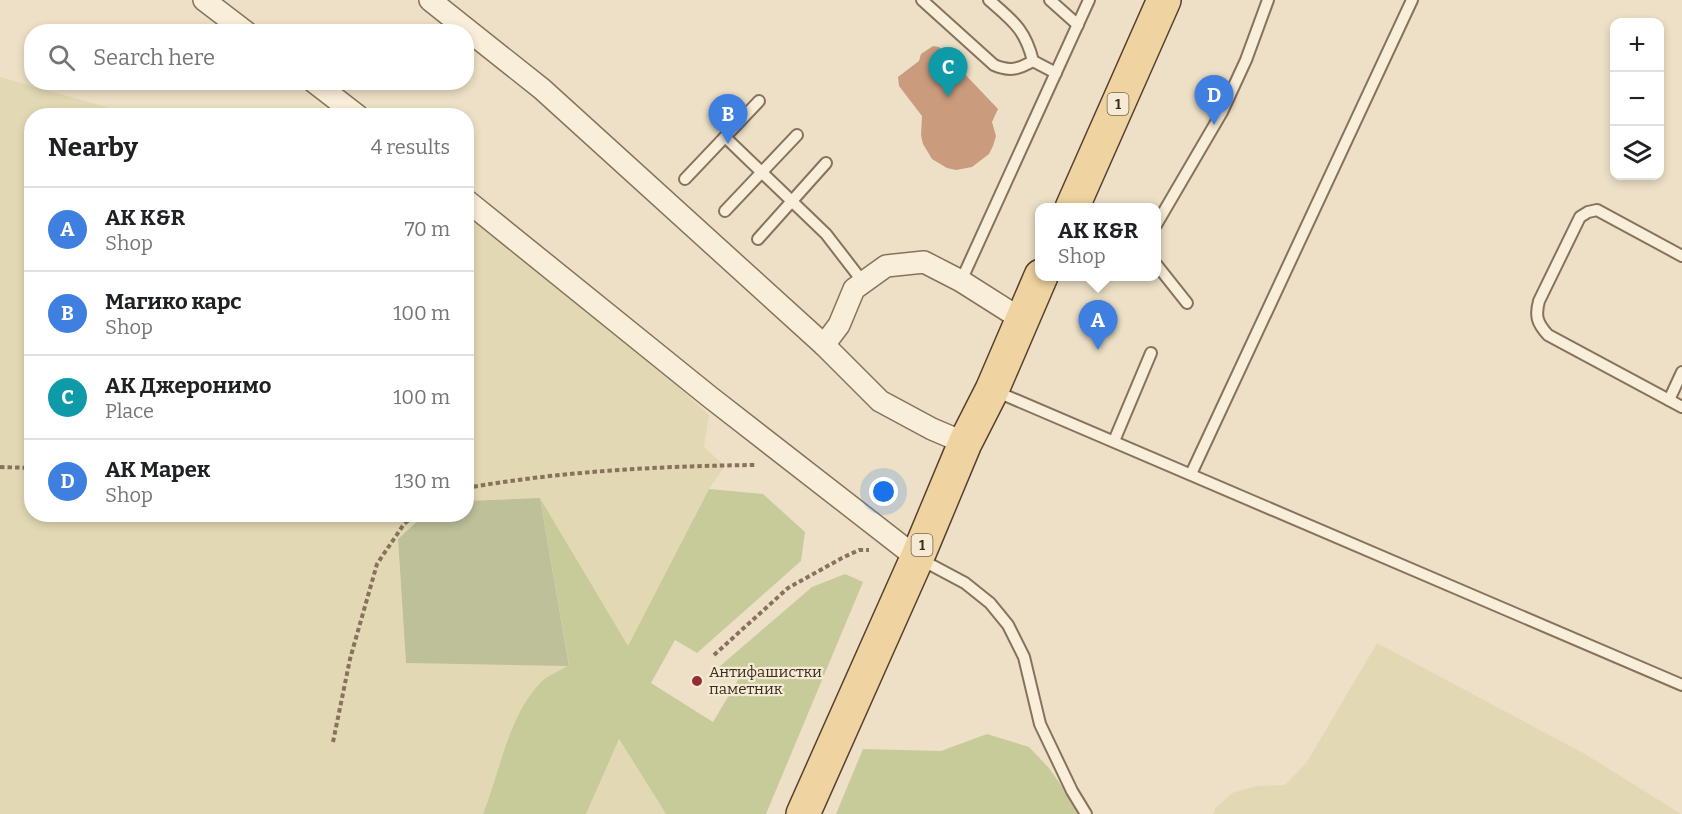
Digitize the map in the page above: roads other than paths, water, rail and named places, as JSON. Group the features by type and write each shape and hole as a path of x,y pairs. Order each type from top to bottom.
{"main road":[{"name":"1","path":"1074,203 1164,0"},
{"name":"1","path":"803,814 917,558 965,443 992,390 1039,281"}],"street":[{"path":"204,0 236,24"},
{"path":"429,0 459,24"},
{"path":"474,35 542,89 824,345 880,401 932,429 965,443"},
{"path":"324,90 348,108"},
{"path":"474,206 917,558"},
{"path":"824,345 839,325 854,289 886,266 924,262 961,281 1021,319"}],"lane":[{"path":"922,0 994,65 1005,69 1018,69 1033,61"},
{"path":"989,0 1022,31 1029,43 1033,61 1056,73"},
{"path":"1050,0 1078,25"},
{"path":"961,281 1089,0"},
{"path":"1161,216 1222,112 1246,60 1268,0"},
{"path":"1191,474 1412,0"},
{"path":"685,179 759,101"},
{"path":"725,211 797,135"},
{"path":"725,137 826,234 863,282"},
{"path":"758,239 826,163"},
{"path":"1682,255 1597,210 1588,212 1580,217 1539,301 1536,313 1538,325 1548,335 1682,407"},
{"path":"1161,270 1187,303"},
{"path":"1114,441 1151,353"},
{"path":"1668,400 1682,372"},
{"path":"992,390 1682,685"},
{"path":"917,558 965,583 990,603 1008,625 1024,657 1040,724 1072,791 1086,814"}],"place":[{"name":"АК Джеронимо","path":"948,97"},
{"name":"АК Марек","path":"1214,125"},
{"name":"Магико карс","path":"728,144"},
{"name":"AK K&R","path":"1098,350"},
{"name":"Антифашистки паметник","path":"697,681"}]}
